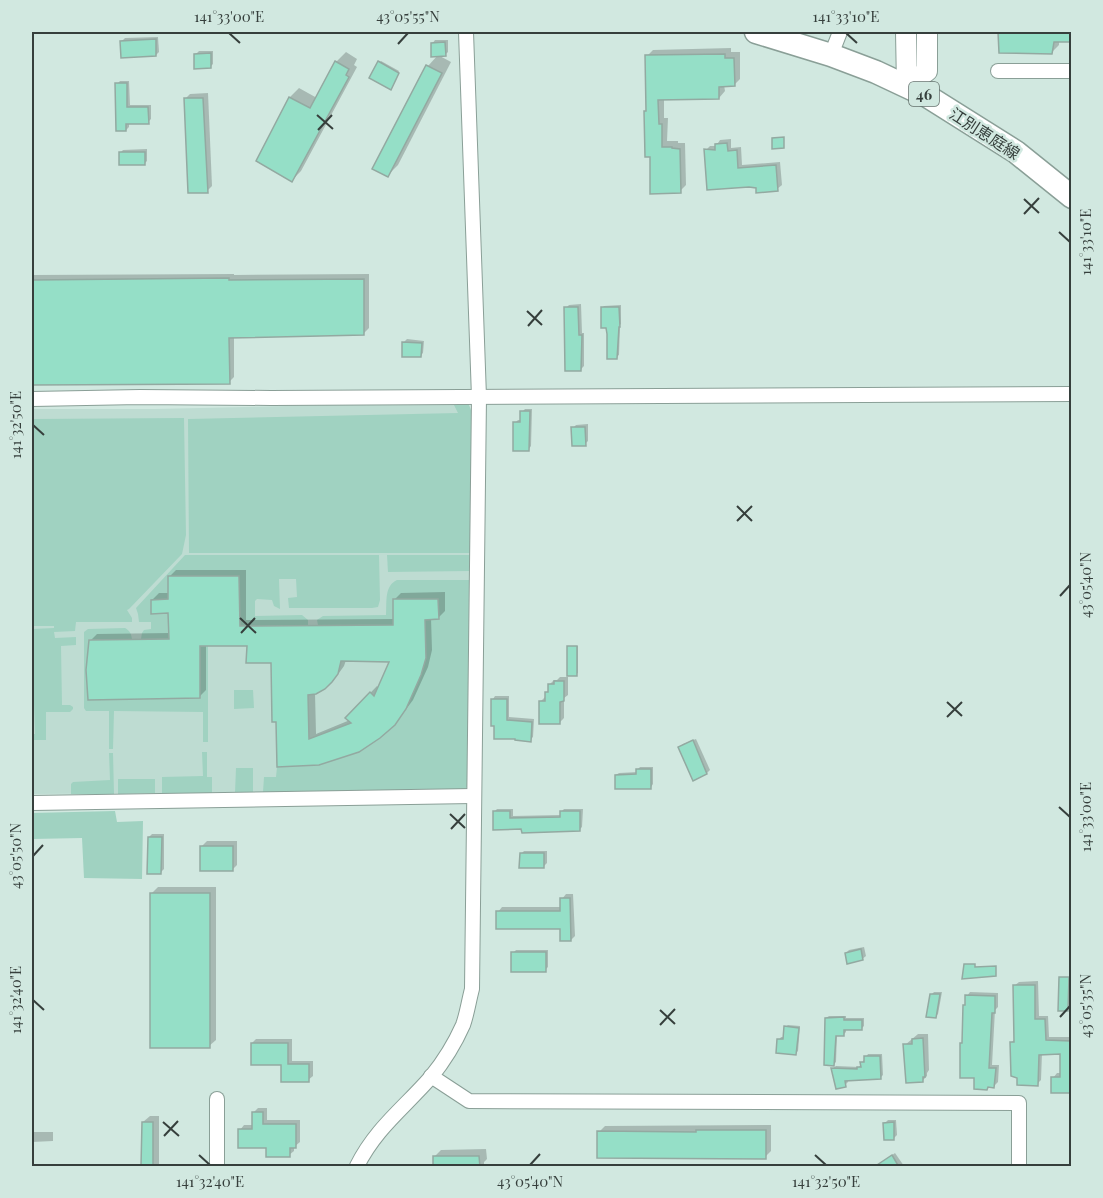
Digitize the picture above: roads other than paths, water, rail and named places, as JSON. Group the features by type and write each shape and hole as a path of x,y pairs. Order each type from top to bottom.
{"main road":[{"name":"江別恵庭線","path":"756,32 831,55 927,96 1016,152 1071,197"},
{"path":"906,32 907,86"},
{"path":"907,86 927,71 927,32"}],"street":[{"path":"357,1167 369,1144 384,1125 431,1076 446,1056 463,1023 472,989 479,397 466,32"},
{"path":"831,55 840,32"},
{"path":"998,71 1071,71"},
{"path":"32,399 1071,394"},
{"path":"32,803 473,796"},
{"path":"431,1076 469,1101 1019,1103 1019,1167"},
{"path":"217,1099 217,1167"}]}
